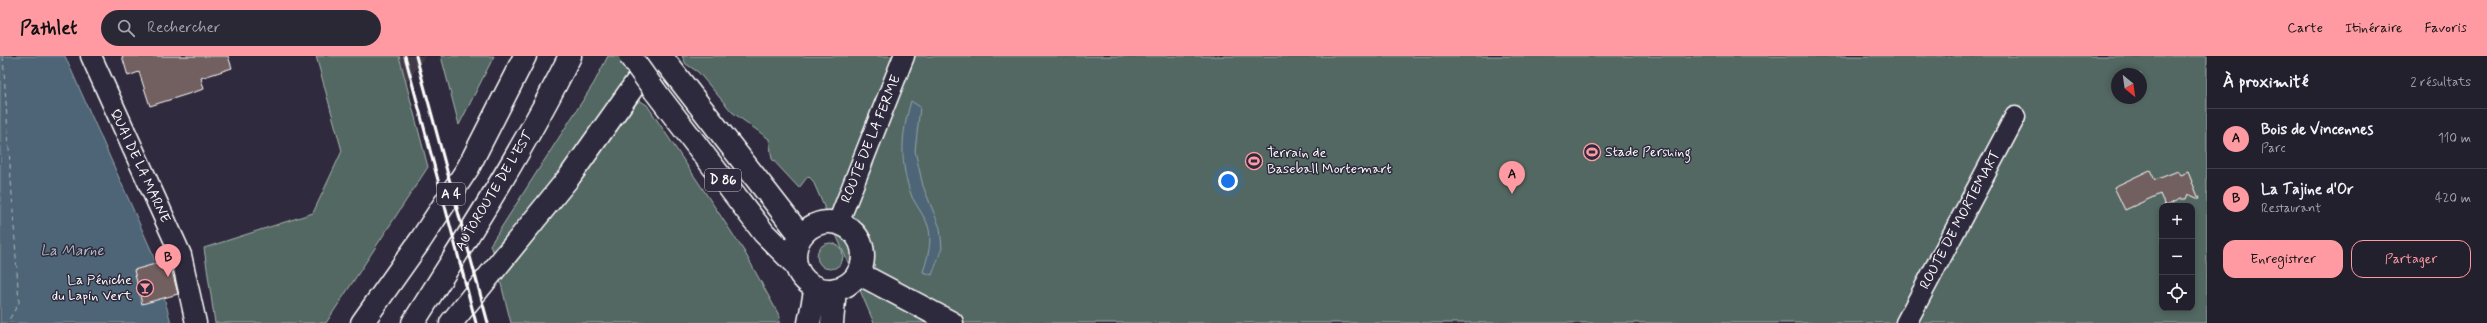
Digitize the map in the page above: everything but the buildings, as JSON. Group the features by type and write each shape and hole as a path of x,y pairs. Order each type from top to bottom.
{"main road":[{"name":"A 4","path":"362,323 420,241 468,168 525,56"},
{"name":"AUTOROUTE DE L’EST","path":"413,323 491,201 548,100 570,56"},
{"name":"D 86","path":"630,56 764,233 796,265"},
{"name":"D 86","path":"662,61 801,236"},
{"path":"451,323 662,61"},
{"path":"838,223 855,234 860,243 863,253 858,272 852,280 825,288 807,282 796,265 795,250 801,236 818,224 838,223"},
{"path":"858,272 952,323"},
{"path":"810,323 825,288"},
{"path":"825,288 832,323"}],"street":[{"name":"QUAI DE LA MARNE","path":"91,56 181,255 196,323"},
{"name":"ROUTE DE LA FERME","path":"838,223 904,56"},
{"name":"ROUTE DE MORTEMART","path":"1906,323 2015,117"}],"shaded area":[{"path":"399,56 425,56 406,84"}],"green space":[{"path":"316,56 399,56 428,167 326,323 215,323 204,248 313,213 342,151"},
{"path":"441,56 494,56 459,125"},
{"path":"608,56 641,56 545,196 492,251 490,245 594,83"},
{"name":"Stade Pershing","path":"682,56 2207,56 2207,323 874,323 813,181 808,176 799,188 772,159 769,139 732,112 698,72 686,64"},
{"path":"639,100 647,105 744,251 780,317 779,323 511,323 499,276 578,183"},
{"path":"830,243 839,247 843,256 839,265 830,269 821,265 817,256 821,247"}],"water":[{"name":"La Marne","path":"0,56 65,56 152,252 171,323 0,323"},
{"path":"911,101 920,107 915,151 923,186 940,228 942,248 932,275 923,272 927,260 930,233 924,218 912,197 903,160 903,137"}],"ferry route":[{"path":"3,56 19,303 7,323"}],"railway":[{"path":"405,56 476,323"},
{"path":"416,56 488,323"}],"place":[{"name":"Stade Pershing","path":"1592,152"},
{"name":"Terrain de Baseball Mortemart","path":"1254,161"},
{"name":"Bois de Vincennes","path":"1512,194"},
{"name":"La Tajine d'Or","path":"168,277"},
{"name":"La Péniche du Lapin Vert","path":"145,288"}]}
